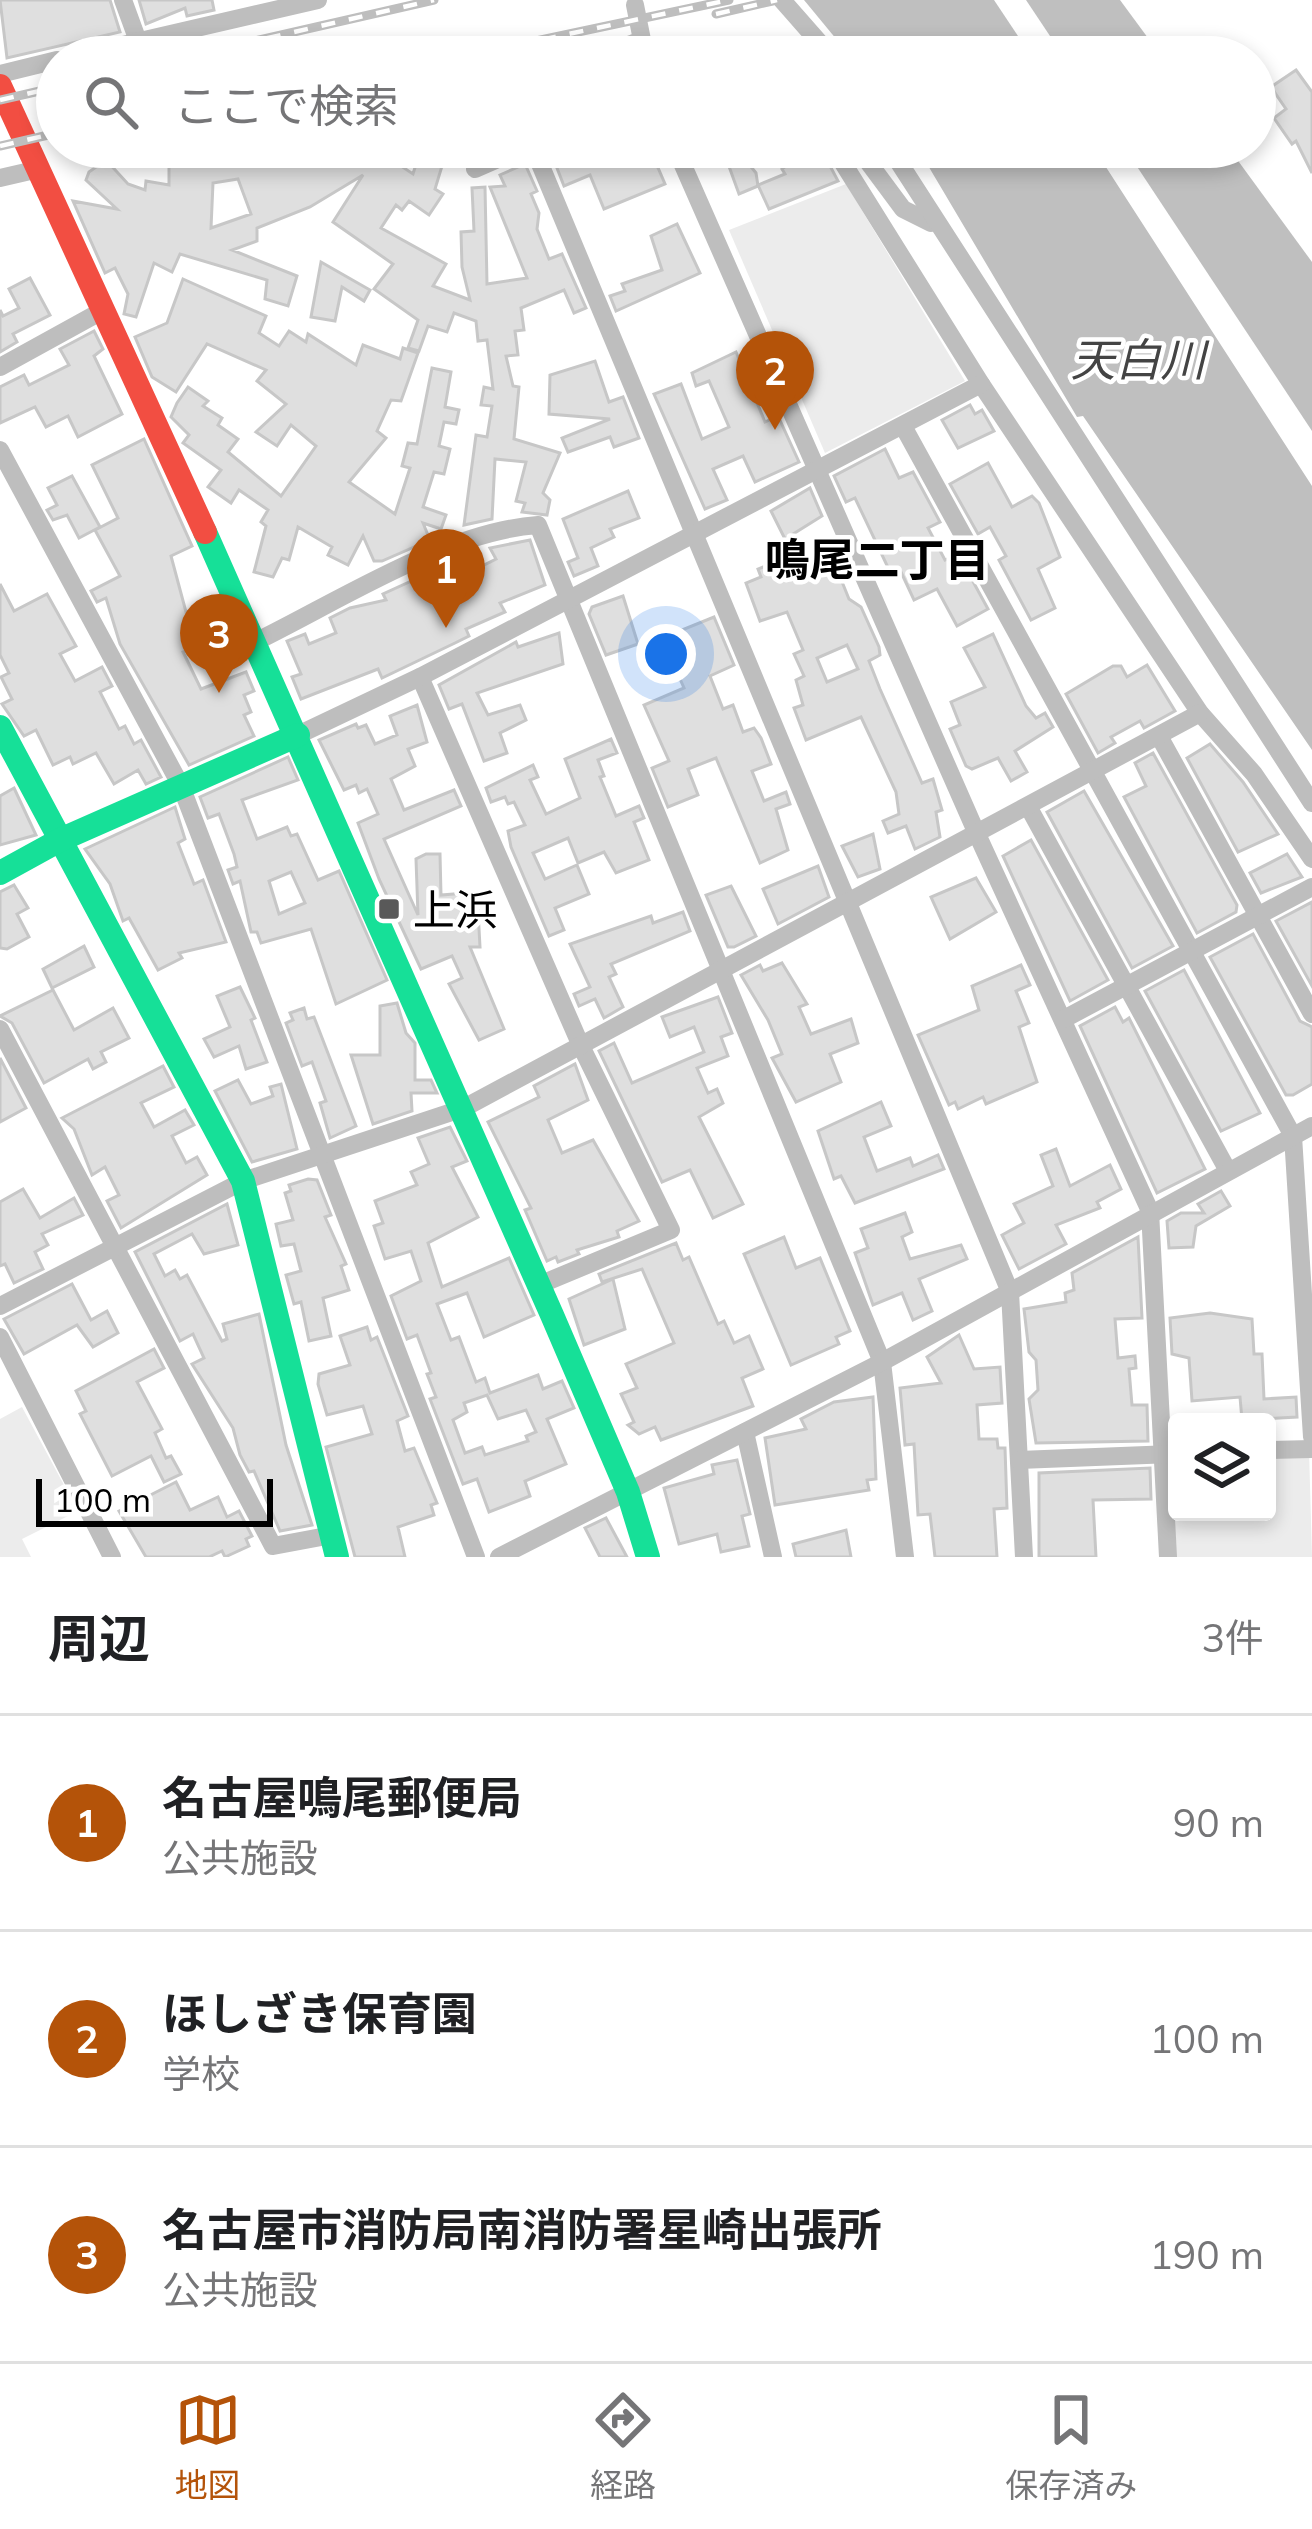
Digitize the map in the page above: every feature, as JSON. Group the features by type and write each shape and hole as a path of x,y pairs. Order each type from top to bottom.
{"street":[{"path":"123,0 136,36"},
{"path":"160,36 318,0"},
{"path":"782,0 814,36"},
{"path":"634,5 641,36"},
{"path":"0,74 36,65"},
{"path":"0,86 36,165"},
{"path":"475,170 480,168"},
{"path":"538,168 1010,1292 1024,1557"},
{"path":"684,168 977,834 1150,1211 1168,1419"},
{"path":"846,168 981,384 1200,712 1253,774 1312,859"},
{"path":"873,168 903,209 935,226"},
{"path":"901,168 1312,803"},
{"path":"0,178 38,169 100,312 257,641 464,1108 628,1492 648,1557"},
{"path":"0,367 100,312"},
{"path":"0,873 61,840 420,677 981,384"},
{"path":"903,426 1294,1136 1312,1437"},
{"path":"0,450 181,786 476,1557"},
{"path":"257,641 452,547 505,527 538,525 725,970 882,1362 905,1557"},
{"path":"420,677 581,1046 671,1231 539,1286"},
{"path":"0,1306 243,1180 464,1108 1093,774 1200,712"},
{"path":"0,727 243,1180 334,1546 273,1546 0,1029"},
{"path":"1159,736 1312,1014"},
{"path":"1029,808 1228,1171"},
{"path":"1064,1019 1312,887"},
{"path":"499,1557 882,1362 1312,1126"},
{"path":"0,1337 112,1557"},
{"path":"745,1432 773,1557"},
{"path":"1276,1450 1312,1448"},
{"path":"1019,1460 1168,1454"},
{"path":"1168,1557 1169,1521"}],"shaded area":[{"path":"846,184 965,381 825,453 729,230"},
{"path":"22,1407 78,1511 22,1539 31,1557 0,1557 0,1419"},
{"path":"1309,1450 1312,1557 1172,1557 1171,1521 1276,1521 1276,1451"}],"water":[{"path":"804,0 994,0 1018,36 834,36"},
{"path":"1026,0 1120,0 1147,36 1050,36"},
{"name":"天白川","path":"929,168 1107,168 1312,486 1312,750 1083,416 1077,417"},
{"path":"1138,168 1243,168 1312,262 1312,431"}],"building":[{"path":"0,0 110,0 120,32 36,36 36,51 7,58"},
{"path":"139,0 212,0 214,10 187,16 185,8 146,24"},
{"path":"1296,70 1312,92 1312,173 1296,141 1292,144 1276,121 1286,109 1276,94 1276,84"},
{"path":"95,168 113,168 128,184 145,190 146,181 169,185 169,168 404,168 413,174 415,168 441,168 435,189 443,194 429,215 409,201 402,210 396,205 381,228 446,264 433,286 470,300 462,267 461,232 474,231 472,188 485,187 487,284 527,278 490,187 505,186 500,175 527,168 537,191 531,194 539,213 537,229 549,259 562,254 586,308 574,313 564,290 521,308 524,330 515,331 518,355 506,356 513,386 519,387 514,439 560,453 543,493 550,500 547,515 522,512 525,503 516,501 526,462 495,459 492,519 464,525 476,435 487,437 492,406 481,405 484,387 493,389 487,340 478,341 476,321 454,313 447,332 428,326 419,351 408,348 418,320 374,289 393,264 333,222 363,175 310,207 257,228 257,241 232,250 297,276 288,306 265,299 267,280 180,254 172,272 154,263 136,317 124,314 128,294 115,268 105,273 73,201 117,209 86,180","holes":["238,179 251,214 211,228 213,183"]},
{"path":"557,168 658,168 665,184 604,209 590,175 564,186"},
{"path":"730,168 752,168 758,186 739,194"},
{"path":"831,168 838,181 769,209 758,185 785,174 782,169"},
{"path":"677,224 700,273 616,311 610,296 625,291 622,284 662,270 651,236"},
{"path":"321,262 370,290 364,301 342,287 335,321 311,317"},
{"path":"30,278 50,315 13,334 17,342 0,352 0,310 3,316 19,308 9,289"},
{"path":"183,279 266,316 259,333 279,346 289,331 306,342 308,334 356,365 363,345 400,359 403,348 418,353 401,401 391,400 377,431 386,438 349,482 395,514 410,468 402,466 408,443 417,444 432,368 451,372 445,407 459,410 456,424 444,422 439,446 450,449 444,474 434,472 423,507 446,515 441,529 423,523 430,540 374,561 363,536 348,565 328,555 332,547 298,527 289,560 282,558 273,577 254,572 266,526 261,522 268,510 239,490 231,503 208,487 221,470 183,443 189,435 171,417 177,403 188,387 208,401 203,406 222,418 218,425 238,439 228,452 281,496 316,446 291,425 277,446 256,432 286,404 257,381 266,370 207,344 176,392 152,377 135,337 167,323"},
{"path":"94,331 103,349 94,356 122,414 78,437 68,416 46,427 35,407 0,423 0,387 24,375 29,385 69,365 60,349"},
{"path":"736,352 765,422 778,416 799,462 755,482 743,456 713,469 727,500 705,509 654,394 681,384 702,439 729,427 709,381 696,386 692,373"},
{"path":"595,361 609,402 623,397 639,438 614,447 610,437 568,452 562,438 610,419 549,414 550,375"},
{"path":"970,405 975,414 982,410 994,431 958,448 942,420"},
{"path":"144,439 192,546 171,556 186,612 210,604 214,615 223,612 228,624 212,631 215,639 183,652 201,689 246,672 254,691 244,695 251,712 244,715 254,736 189,765 120,644 106,598 97,602 91,591 120,576 95,530 118,518 92,465"},
{"path":"885,449 899,478 913,472 940,522 928,528 945,560 958,554 988,609 957,626 937,589 914,600 901,572 892,576 855,498 846,502 834,476"},
{"path":"988,463 1012,507 1032,496 1039,503 1060,557 1038,569 1055,608 1031,620 999,560 1006,556 990,527 978,534 950,484"},
{"path":"72,476 100,527 79,538 67,515 53,520 47,510 57,505 48,488"},
{"path":"810,488 822,516 785,539 771,511"},
{"path":"628,491 639,518 610,529 614,537 591,548 598,566 574,576 568,562 578,558 563,519"},
{"path":"530,540 545,585 500,603 505,612 466,629 469,636 382,678 378,669 301,699 292,677 301,674 287,641 305,634 309,644 336,633 330,618 350,608 386,600 383,594 464,557 470,572 496,559 490,548"},
{"path":"781,560 789,580 834,562 849,599 861,607 879,647 880,655 869,661 922,783 933,779 942,810 936,812 940,837 915,849 906,826 888,833 883,821 899,814 896,792 861,717 806,740 794,708 803,705 796,680 804,676 794,654 803,650 787,612 760,621 746,583 761,577 758,569","holes":["847,645 858,669 827,682 817,658"]},
{"path":"0,584 14,611 47,594 76,646 60,654 75,681 102,667 112,686 100,692 119,729 125,726 134,744 141,740 161,777 146,784 138,770 114,784 96,753 73,764 70,757 53,765 36,730 24,736 2,704 12,699 1,677 9,673 0,655"},
{"path":"623,596 638,644 606,655 589,614 592,607"},
{"path":"714,617 734,665 710,676 723,709 733,705 743,732 754,728 761,738 771,764 752,771 764,801 786,792 790,804 776,809 788,850 760,863 716,758 688,769 698,795 668,807 652,768 669,761 644,705 684,688 662,638"},
{"path":"559,633 563,664 477,693 488,715 520,705 526,720 500,733 507,753 484,761 462,704 449,709 439,685 516,642 518,647"},
{"path":"993,634 1026,706 1036,718 1045,713 1053,727 1015,751 1027,772 1011,781 998,758 972,769 966,766 950,729 960,725 951,702 985,687 964,648"},
{"path":"1147,665 1175,711 1144,728 1140,721 1111,737 1115,743 1098,753 1066,694 1113,666 1121,666 1127,677"},
{"path":"417,705 427,742 408,749 415,766 391,779 404,810 454,790 461,806 384,839 418,915 416,859 426,854 440,854 441,895 477,892 480,947 470,947 504,1029 479,1040 449,984 462,978 452,956 421,969 379,879 358,823 378,814 367,789 359,793 356,785 344,790 319,740 356,724 358,728 366,725 375,744 397,735 390,716"},
{"path":"611,739 617,753 598,760 604,776 600,777 616,816 639,806 644,818 634,822 649,860 616,873 604,852 578,863 568,838 533,853 545,879 577,865 589,894 555,908 564,930 549,936 511,847 508,831 525,825 514,802 508,804 505,797 491,802 486,788 533,765 538,777 530,780 546,814 580,798 565,759"},
{"path":"1210,744 1278,834 1238,852 1187,758"},
{"path":"1153,753 1237,905 1236,912 1197,933 1124,797 1146,786 1135,763"},
{"path":"288,757 298,780 242,800 257,839 287,827 291,836 297,834 318,880 339,871 387,980 336,1004 311,929 261,943 257,932 251,932 240,881 233,884 228,870 237,867 219,814 208,818 200,797","holes":["291,872 305,903 279,914 269,881"]},
{"path":"14,788 36,835 0,845 0,796"},
{"path":"1084,791 1173,946 1132,968 1047,812"},
{"path":"175,807 185,839 178,843 194,884 203,880 226,942 179,953 182,958 158,970 129,918 123,921 110,884 85,849"},
{"path":"873,834 880,869 858,877 842,846"},
{"path":"1031,840 1108,980 1070,1001 1003,856"},
{"path":"1287,854 1302,877 1261,893 1250,873"},
{"path":"818,866 829,897 778,924 763,889"},
{"path":"976,878 996,912 950,939 931,897"},
{"path":"14,885 28,908 17,914 29,937 0,948 0,892"},
{"path":"731,886 756,936 728,947 706,895"},
{"path":"1312,902 1312,986 1276,921"},
{"path":"683,912 690,931 611,964 616,974 609,977 623,1007 604,1018 595,999 579,1006 574,994 590,987 570,944 651,916 653,923"},
{"path":"1253,934 1300,1021 1312,1027 1312,1084 1293,1095 1286,1095 1210,957"},
{"path":"84,946 94,967 52,988 43,969"},
{"path":"782,963 807,1004 799,1007 811,1034 851,1019 858,1043 830,1054 841,1082 796,1102 772,1058 782,1054 768,1020 741,975 760,965 763,971"},
{"path":"1021,965 1030,985 1016,991 1029,1023 1019,1027 1037,1082 986,1104 983,1097 958,1109 955,1102 949,1105 918,1035 979,1010 972,986"},
{"path":"1184,970 1260,1113 1221,1131 1145,991"},
{"path":"240,987 255,1018 251,1020 267,1062 246,1069 239,1046 214,1057 204,1039 230,1027 217,996"},
{"path":"53,990 74,1030 113,1008 129,1038 101,1052 106,1062 93,1069 88,1059 44,1083 12,1023 0,1016"},
{"path":"718,997 732,1033 721,1037 728,1056 697,1068 708,1093 717,1089 723,1103 699,1117 743,1204 713,1218 690,1170 662,1182 599,1051 614,1043 632,1083 704,1052 694,1027 670,1037 662,1017"},
{"path":"397,1003 406,1033 415,1043 415,1080 431,1080 437,1093 411,1093 412,1111 373,1124 351,1055 380,1055 380,1006"},
{"path":"1115,1007 1123,1022 1129,1018 1205,1169 1157,1193 1080,1026"},
{"path":"304,1008 307,1019 314,1017 356,1126 330,1138 320,1103 326,1101 312,1062 302,1066 286,1023 293,1020 290,1013"},
{"path":"0,1058 26,1108 0,1122"},
{"path":"575,1064 588,1100 548,1120 562,1153 593,1140 639,1221 617,1231 619,1237 577,1250 579,1254 558,1262 556,1257 547,1261 525,1210 531,1208 488,1122 539,1097 534,1086"},
{"path":"163,1066 174,1087 141,1103 154,1127 185,1110 194,1125 172,1136 186,1163 197,1157 207,1175 121,1228 107,1201 119,1195 105,1167 92,1175 74,1129 62,1118"},
{"path":"238,1080 251,1104 273,1096 270,1087 281,1084 297,1149 252,1162 215,1091"},
{"path":"881,1102 891,1126 864,1137 877,1171 910,1158 913,1166 938,1155 944,1169 855,1203 841,1176 834,1179 818,1131"},
{"path":"450,1127 467,1161 452,1167 478,1217 428,1243 442,1287 509,1258 534,1315 484,1337 467,1293 437,1304 451,1340 459,1337 476,1382 485,1378 490,1393 538,1375 543,1389 562,1381 574,1408 547,1419 566,1464 525,1481 530,1496 489,1512 477,1479 463,1484 430,1399 436,1397 417,1335 407,1339 391,1296 421,1281 411,1251 385,1259 374,1226 383,1223 375,1201 417,1185 411,1172 429,1164 418,1138","holes":["487,1395 498,1419 526,1410 536,1432 526,1436 528,1441 485,1455 482,1447 465,1453 453,1420 467,1412 464,1403"]},
{"path":"1056,1149 1070,1186 1110,1165 1121,1189 1097,1202 1100,1208 1056,1225 1066,1244 1019,1269 1002,1235 1024,1223 1014,1204 1053,1186 1041,1155"},
{"path":"317,1180 331,1215 325,1217 346,1264 341,1266 349,1290 323,1298 331,1336 309,1341 301,1302 294,1304 286,1275 301,1271 294,1244 281,1246 276,1224 293,1220 285,1193 291,1191 289,1185"},
{"path":"23,1189 40,1218 74,1198 83,1215 42,1234 48,1245 35,1252 43,1269 14,1283 5,1264 0,1266 0,1202"},
{"path":"1221,1191 1230,1206 1196,1226 1193,1247 1169,1248 1167,1221 1181,1213 1204,1213 1198,1204"},
{"path":"227,1204 238,1245 204,1254 192,1234 154,1254 165,1276 175,1270 180,1279 187,1275 222,1341 227,1339 223,1324 259,1314 286,1445 312,1525 280,1531 254,1471 249,1472 240,1455 233,1428 192,1364 204,1358 193,1334 180,1341 135,1252"},
{"path":"905,1213 912,1232 902,1237 910,1259 961,1245 967,1259 919,1279 932,1311 913,1320 902,1293 873,1305 855,1253 868,1248 861,1229"},
{"path":"784,1237 796,1268 820,1258 850,1331 836,1337 839,1344 791,1365 744,1254"},
{"path":"1138,1237 1142,1318 1115,1319 1118,1358 1135,1356 1136,1368 1129,1369 1132,1405 1147,1405 1148,1441 1036,1443 1029,1399 1038,1390 1036,1360 1029,1352 1024,1309 1066,1302 1065,1293 1074,1290 1072,1273"},
{"path":"676,1243 683,1260 689,1257 718,1324 724,1321 734,1343 749,1336 763,1369 742,1378 753,1406 661,1440 655,1427 639,1434 628,1425 634,1422 621,1394 637,1388 626,1364 674,1343 642,1269 602,1282 599,1274"},
{"path":"613,1279 625,1329 584,1345 569,1299"},
{"path":"72,1284 91,1320 107,1311 118,1333 93,1347 77,1325 24,1354 4,1319"},
{"path":"1210,1313 1252,1319 1254,1354 1262,1354 1264,1399 1296,1397 1297,1417 1241,1413 1240,1397 1192,1401 1189,1358 1172,1354 1170,1318"},
{"path":"367,1327 371,1340 377,1337 408,1416 397,1421 405,1451 414,1448 437,1503 431,1505 434,1515 398,1527 405,1557 355,1557 326,1447 372,1434 363,1406 327,1415 318,1384 319,1374 350,1365 340,1336"},
{"path":"959,1335 974,1369 1000,1367 1002,1403 977,1405 979,1439 997,1439 998,1448 1005,1448 1007,1508 994,1509 997,1557 935,1557 930,1514 918,1515 914,1444 905,1445 900,1388 941,1383 927,1357"},
{"path":"154,1349 164,1368 137,1382 162,1429 155,1433 166,1458 171,1456 181,1474 164,1482 151,1456 112,1476 80,1414 86,1411 76,1391"},
{"path":"873,1397 876,1479 867,1480 869,1490 775,1505 765,1438 806,1429 801,1419 834,1402"},
{"path":"737,1460 750,1514 742,1516 749,1546 721,1552 717,1534 679,1544 664,1488 714,1474 712,1465"},
{"path":"1150,1468 1151,1499 1093,1500 1096,1557 1039,1557 1039,1473"},
{"path":"176,1482 190,1510 218,1497 227,1517 239,1511 252,1536 246,1539 249,1546 225,1557 222,1551 209,1557 146,1557 119,1511"},
{"path":"606,1518 627,1557 600,1557 585,1528"},
{"path":"846,1530 851,1557 796,1557 793,1544"}],"railway":[{"path":"277,36 434,0"},
{"path":"559,36 729,0"},
{"path":"716,14 777,0"},
{"path":"0,100 36,92"},
{"path":"0,146 36,138"}],"traffic: fast":[{"path":"205,532 552,1315 628,1492 648,1557"},
{"path":"0,727 243,1181 337,1557"},
{"path":"0,873 60,840 298,735"}],"traffic: jam":[{"path":"0,86 36,164"},
{"path":"38,168 205,532"}],"place":[{"name":"ほしざき保育園","path":"775,430"},
{"name":"名古屋鳴尾郵便局","path":"446,628"},
{"name":"名古屋市消防局南消防署星崎出張所","path":"219,693"},
{"name":"上浜","path":"389,909"}],"district":[{"name":"鳴尾二丁目","path":"877,559"}]}
